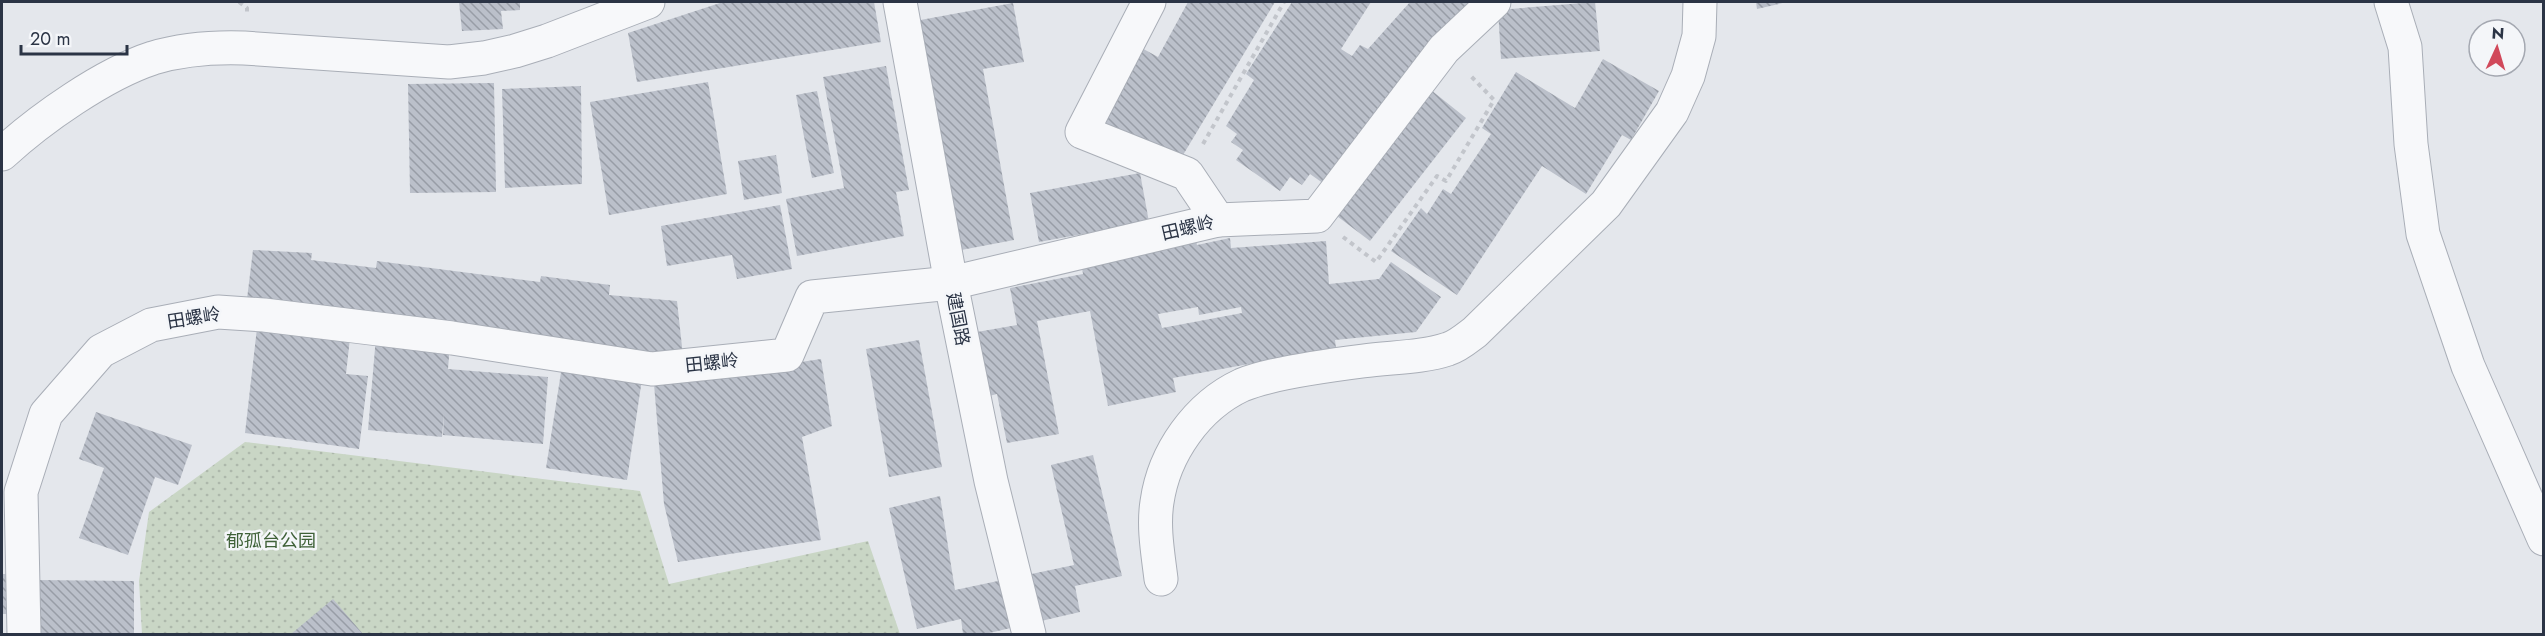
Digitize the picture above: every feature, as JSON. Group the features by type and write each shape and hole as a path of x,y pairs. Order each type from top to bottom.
{"street":[{"path":"2,154 81,94 114,75 152,58 182,51 219,47 449,62 483,58 526,48 648,2"},
{"name":"建国路","path":"900,2 951,283 991,482 1029,634"},
{"path":"1149,2 1082,132 1187,174 1218,220"},
{"path":"1317,216 1444,49 1494,2"},
{"path":"1161,579 1155,528 1157,501 1177,444 1195,420 1234,391 1251,382 1360,361 1426,354 1450,348 1475,332 1606,204 1672,112 1688,76 1699,36 1700,2"},
{"path":"2391,2 2405,47 2411,144 2423,234 2468,366 2544,539"},
{"name":"田螺岭","path":"24,634 21,492 46,414 100,351 151,325 218,312 264,315 452,338 652,369 787,356 812,297 951,283 1218,220 1317,216"}],"path":[{"path":"247,8 248,2"},
{"path":"1187,174 1284,2"},
{"path":"1317,216 1376,262 1437,176 1446,181 1494,100 1444,49"}],"green space":[{"name":"郁孤台公园","path":"245,442 640,491 669,584 868,541 900,634 142,634 139,581 149,512"}],"building":[{"path":"459,2 520,2 520,10 501,11 503,29 462,31"},
{"path":"723,2 874,2 881,42 637,82 628,33"},
{"path":"1188,2 1275,2 1180,160 1098,121 1138,46 1158,57"},
{"path":"1292,2 1371,2 1341,49 1352,56 1360,45 1368,49 1410,2 1473,2 1327,186 1310,174 1302,185 1290,177 1280,191 1236,160 1243,150 1231,142 1237,134 1226,126 1254,80 1246,74"},
{"path":"1595,2 1600,51 1501,59 1498,10"},
{"path":"1756,2 1787,2 1757,9"},
{"path":"1013,3 1024,62 983,69 1014,240 956,251 915,21"},
{"path":"1603,59 1659,91 1631,140 1622,135 1586,194 1542,166 1457,295 1391,251 1421,208 1427,214 1443,189 1451,194 1491,134 1482,128 1516,72 1575,108"},
{"path":"886,66 909,190 896,192 904,236 797,256 786,199 844,188 823,77"},
{"path":"708,82 727,194 609,215 590,102"},
{"path":"494,83 496,192 410,193 408,84"},
{"path":"581,86 582,184 505,188 502,89"},
{"path":"1426,86 1466,118 1370,241 1329,210"},
{"path":"817,91 834,173 812,178 796,95"},
{"path":"776,155 782,193 744,200 738,161"},
{"path":"1140,173 1149,222 1039,242 1030,193"},
{"path":"780,205 792,269 737,279 732,255 667,266 661,226"},
{"path":"1194,236 1197,245 1230,238 1231,248 1326,241 1329,284 1379,279 1391,262 1441,297 1416,332 1335,340 1336,348 1173,378 1176,392 1108,406 1090,311 1037,321 1059,434 1007,443 997,394 989,396 977,332 1017,325 1010,288 1083,274 1080,255","holes":["1198,307 1199,315 1241,307 1242,313 1162,328 1158,314"]},
{"path":"253,250 312,253 311,260 376,268 377,261 540,282 541,276 610,285 609,295 677,301 683,356 247,299"},
{"path":"257,328 350,338 346,374 368,376 359,449 245,433"},
{"path":"376,337 450,344 448,369 548,377 543,444 443,435 444,413 442,437 368,430"},
{"path":"919,340 942,467 889,477 866,349"},
{"path":"821,359 832,426 802,437 821,540 678,562 664,504 654,384"},
{"path":"562,366 642,379 627,480 546,468"},
{"path":"96,412 192,445 178,485 155,477 128,555 79,538 104,468 79,459"},
{"path":"1093,455 1122,576 1075,586 1080,612 985,634 963,634 961,619 917,629 889,508 940,496 955,590 1074,565 1051,465"},
{"path":"2,574 7,574 7,614 2,614"},
{"path":"37,580 134,581 134,634 36,634"},
{"path":"333,599 363,634 291,634"}]}
